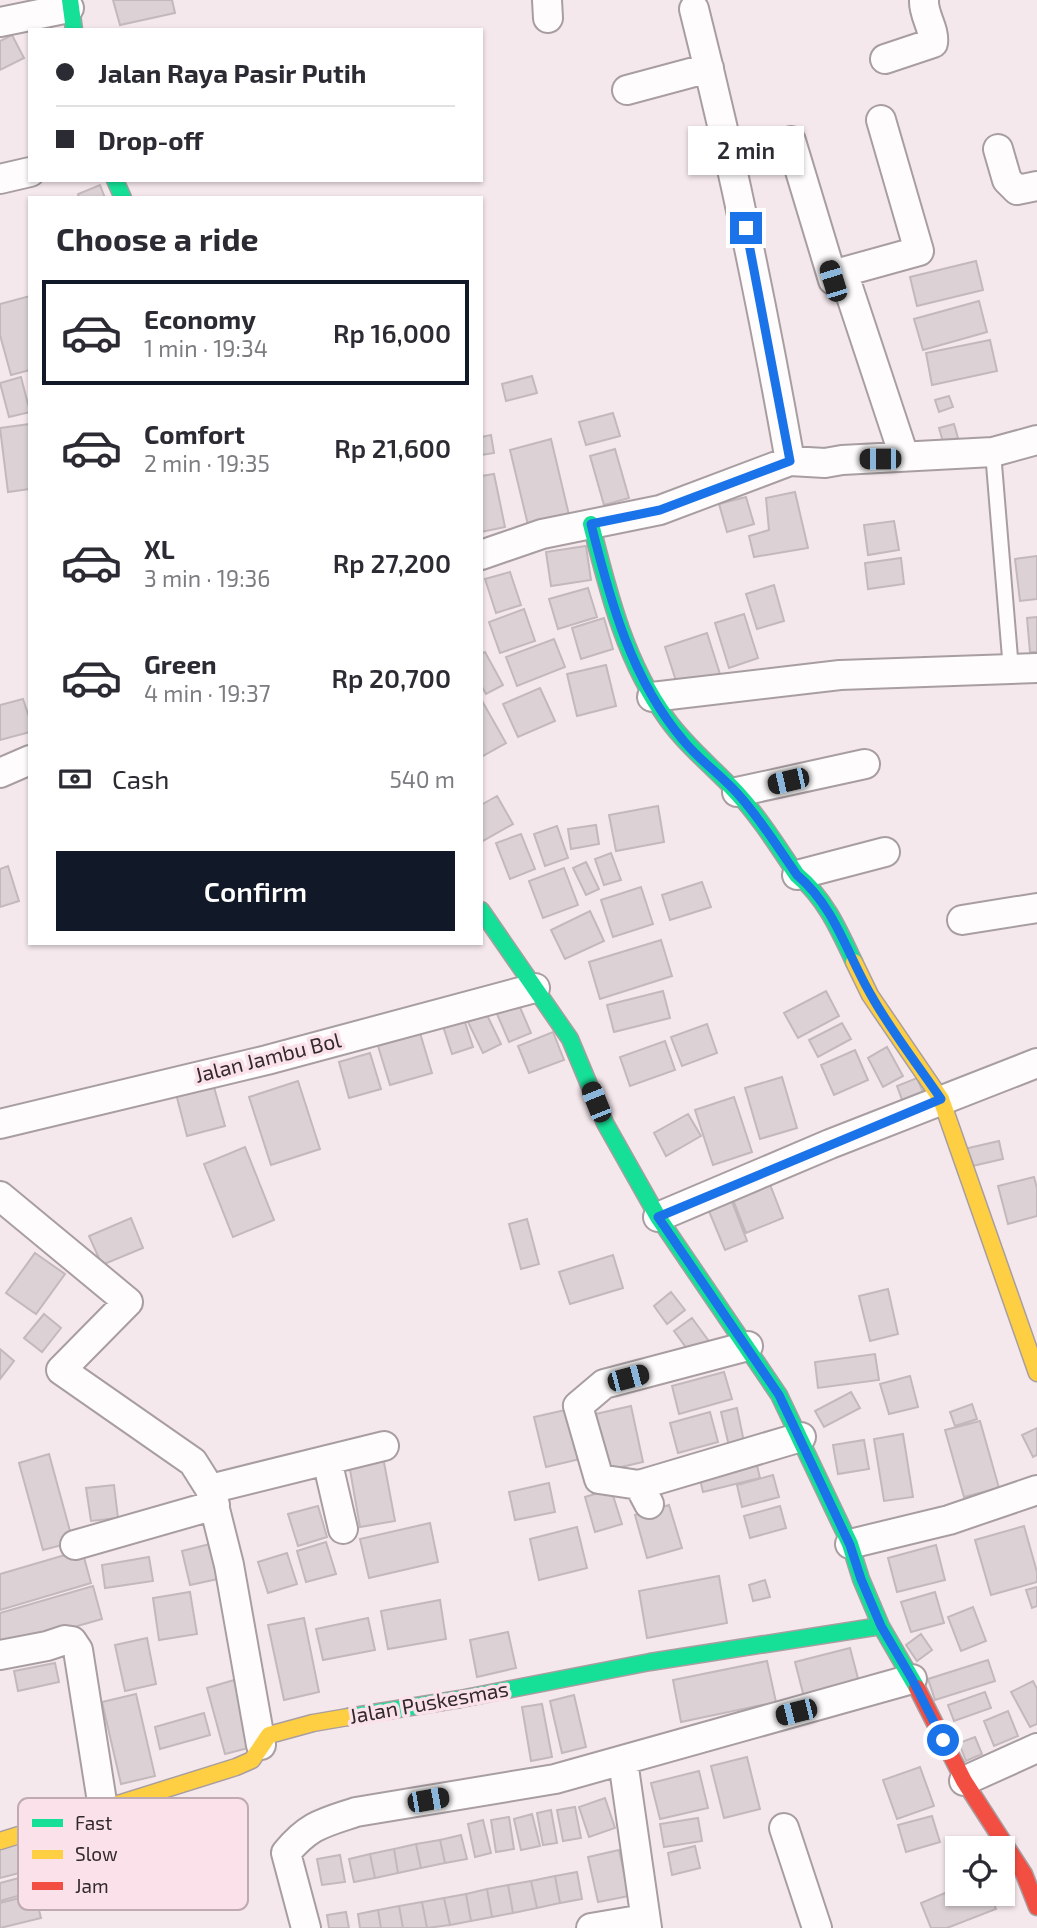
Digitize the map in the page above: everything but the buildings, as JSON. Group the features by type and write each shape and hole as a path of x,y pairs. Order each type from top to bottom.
{"street":[{"path":"885,60 933,43 934,37 923,9 924,0"},
{"path":"694,9 729,147 790,461"},
{"path":"0,22 71,13"},
{"path":"627,90 709,68"},
{"path":"791,141 833,281 843,272 919,251 881,120"},
{"path":"998,149 1007,180 1017,190 1037,186"},
{"path":"0,179 28,172"},
{"path":"843,272 904,456"},
{"path":"483,554 542,534 660,510 790,461 825,463 993,452 1037,440"},
{"path":"591,524 609,594 638,672 652,697 683,741 737,792 797,875 808,884 832,915 870,995 941,1099 1037,1373"},
{"path":"652,697 840,675 1024,669"},
{"path":"0,773 28,761"},
{"path":"737,792 865,764"},
{"path":"797,875 885,852"},
{"path":"962,920 1037,908"},
{"path":"483,912 570,1039 605,1123 658,1217 779,1395 850,1545 881,1626 912,1679 964,1782 1024,1874 1037,1907"},
{"name":"Jalan Jambu Bol","path":"0,1124 267,1060 535,988"},
{"path":"658,1217 941,1099 1037,1063"},
{"path":"0,1196 128,1302 61,1370 193,1462 213,1497 229,1565 261,1745"},
{"path":"748,1346 604,1384 579,1406 598,1478 644,1494 801,1437"},
{"path":"75,1545 327,1460 384,1446"},
{"path":"327,1460 343,1529"},
{"path":"850,1545 948,1520 1037,1490"},
{"name":"Jalan Puskesmas","path":"135,1798 253,1760 268,1735 313,1723 460,1699 650,1662 881,1626"},
{"path":"0,1655 65,1640 72,1641 78,1650 101,1798"},
{"path":"306,1928 286,1853 302,1833 326,1822 356,1812 555,1779 624,1761 715,1732 912,1679"},
{"path":"964,1782 1037,1748"},
{"path":"591,1928 646,1923 624,1761"},
{"path":"784,1828 817,1928"},
{"name":"Jalan Puskesmas","path":"0,1841 18,1835"}],"lane":[{"path":"993,452 1024,669"}],"traffic: fast":[{"path":"70,0 74,28"},
{"path":"116,182 122,196"},
{"path":"591,524 620,625 652,697 683,739 745,803 797,875 816,894 843,938 854,962"},
{"path":"483,913 570,1039 605,1123 658,1217 779,1395 850,1544 881,1626 917,1688"},
{"path":"348,1717 460,1699 650,1662 881,1626"}],"traffic: slow":[{"path":"854,962 870,995 941,1099 1037,1373"},
{"path":"137,1798 252,1760 269,1735 348,1717"},
{"path":"0,1841 18,1835"}],"traffic: jam":[{"path":"917,1688 964,1781 1024,1874 1037,1907"}],"route":[{"path":"746,228 790,461 660,510 591,524 609,594 638,672 652,697 683,741 737,792 797,875 808,884 832,915 870,995 941,1099 658,1217 779,1395 850,1545 881,1626 943,1740"}]}
